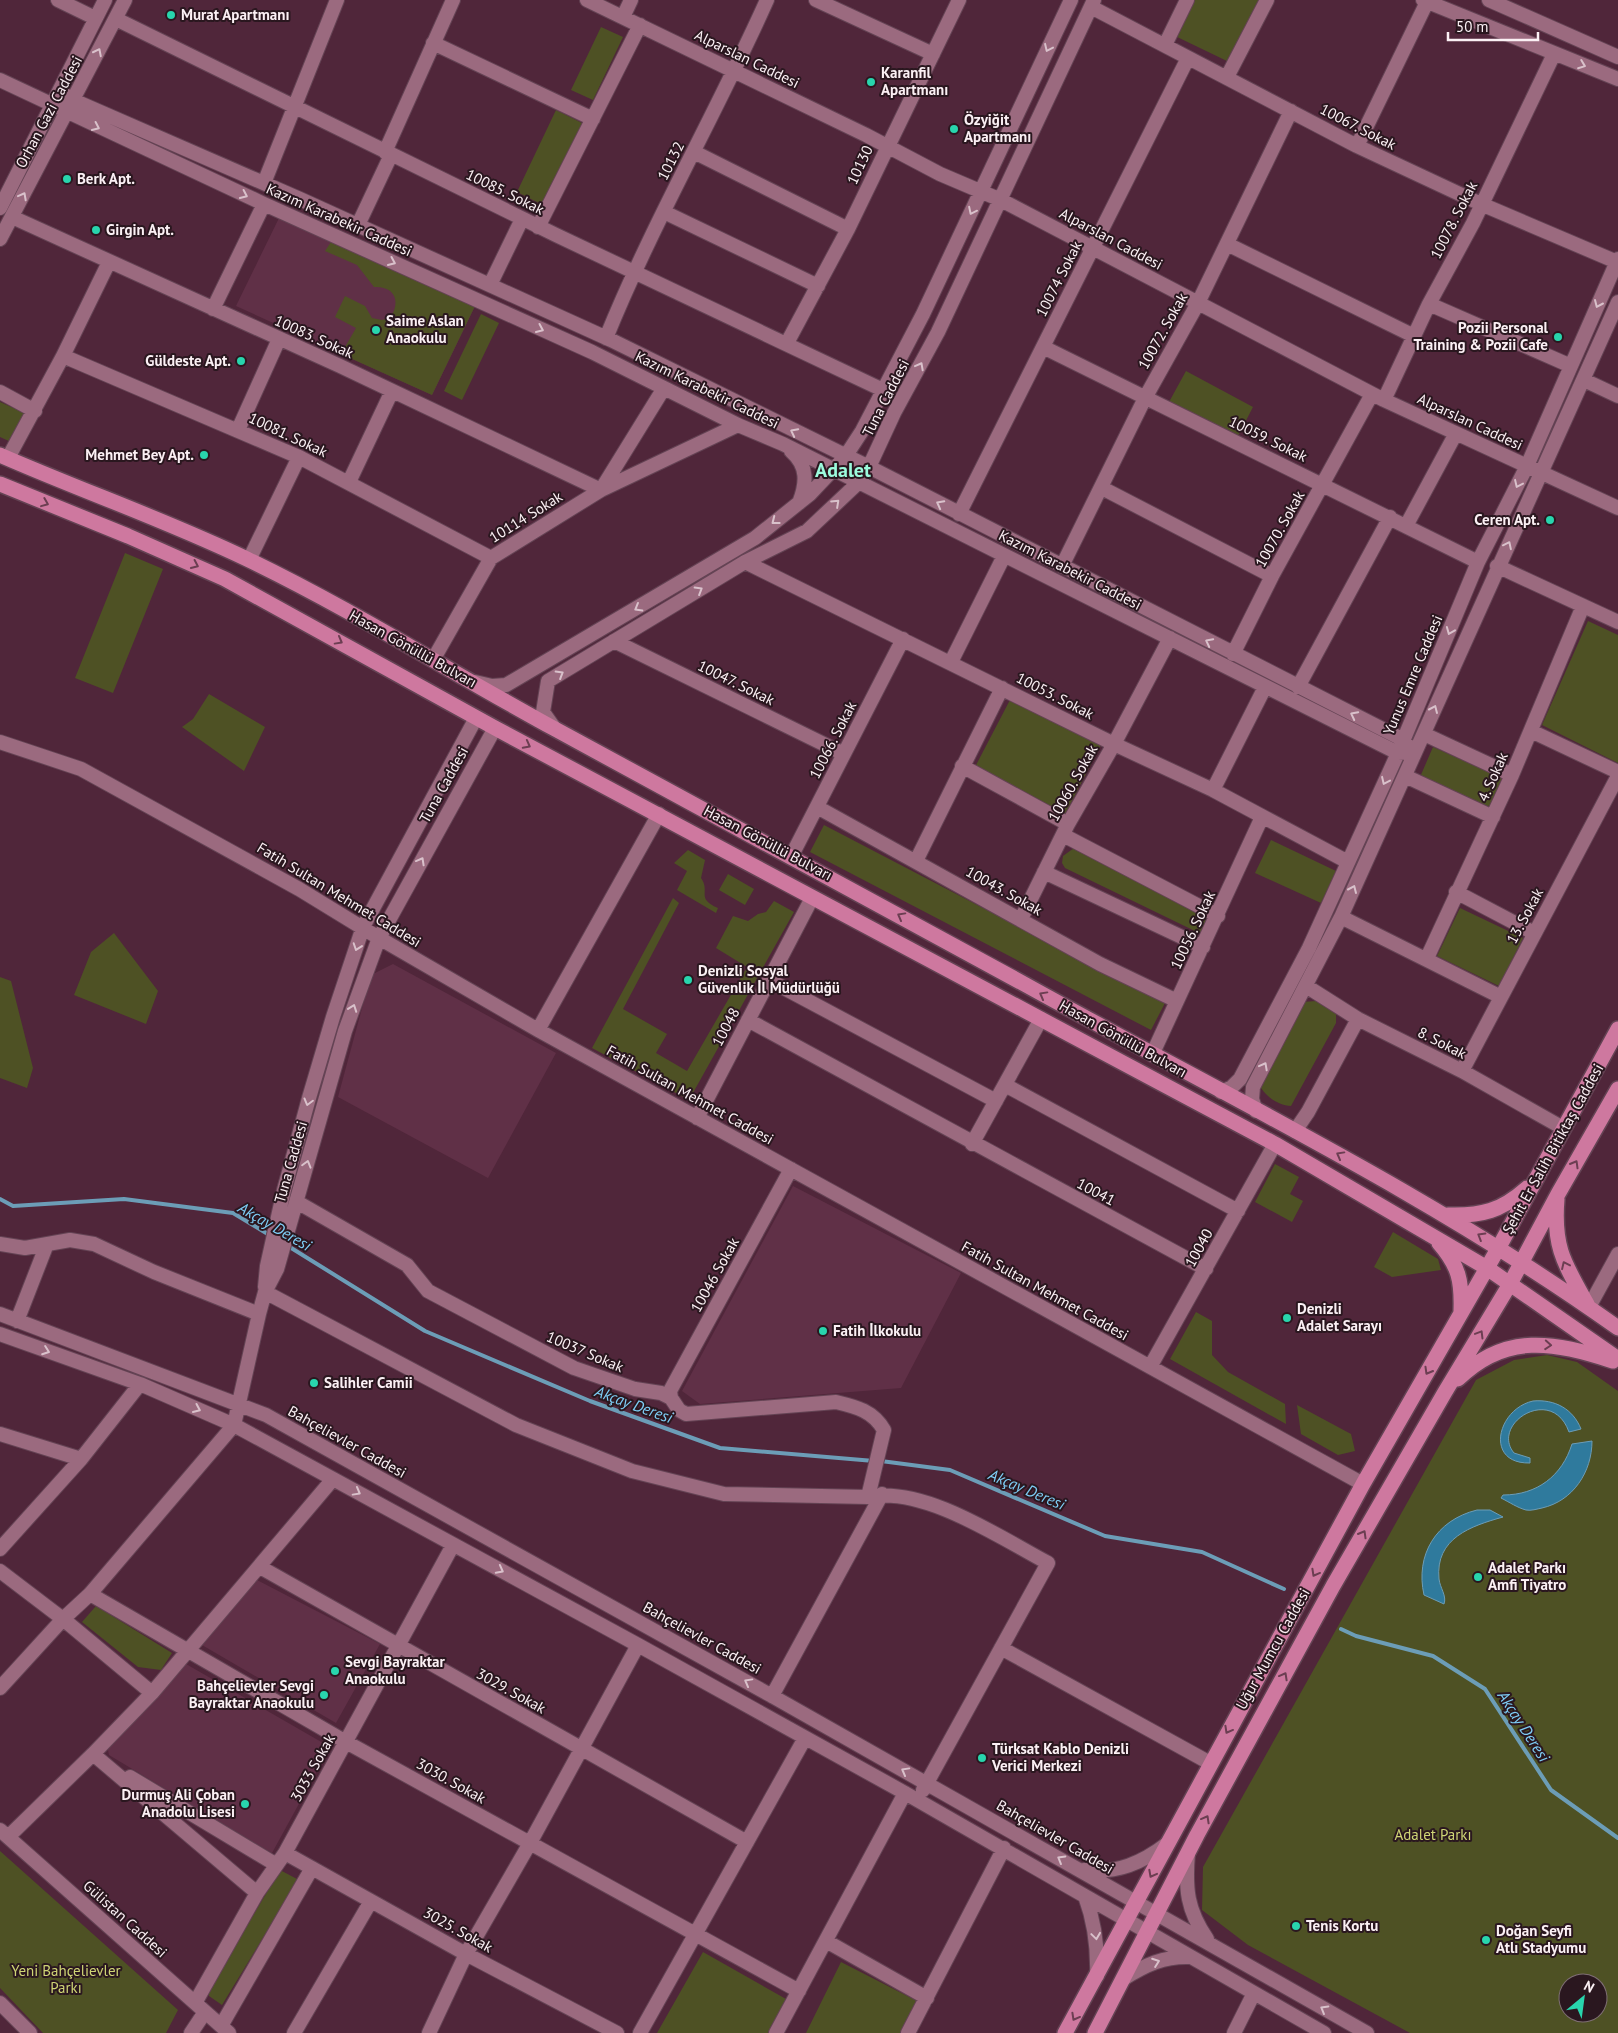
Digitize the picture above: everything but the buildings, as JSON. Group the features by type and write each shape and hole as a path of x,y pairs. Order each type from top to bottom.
{"main road":[{"name":"Hasan Gönüllü Bulvarı","path":"4,456 249,560 555,729 792,855 1152,1056 1295,1131 1447,1215 1522,1262 1618,1328"},
{"name":"Hasan Gönüllü Bulvarı","path":"0,484 128,536 225,579 476,718 660,814 812,898 1275,1144 1487,1268 1618,1359"},
{"name":"Şehit Er Salih Bitiktaş Caddesi","path":"1487,1268 1618,1029"},
{"name":"Şehit Er Salih Bitiktaş Caddesi","path":"1510,1284 1558,1194 1618,1089"},
{"path":"1447,1215 1468,1215 1490,1211 1503,1206 1534,1182"},
{"path":"1558,1194 1556,1228 1560,1251 1564,1264 1589,1307"},
{"path":"1433,1236 1455,1264 1460,1275 1462,1287 1461,1314"},
{"name":"Uğur Mumcu Caddesi","path":"1066,2033 1210,1763 1363,1484 1487,1268"},
{"name":"Uğur Mumcu Caddesi","path":"1095,2033 1188,1851 1333,1586 1444,1392 1510,1284"},
{"path":"1444,1392 1479,1360 1518,1345 1566,1347 1618,1363"}],"street":[{"path":"58,0 95,18"},
{"name":"Orhan Gazi Caddesi","path":"0,208 105,0"},
{"name":"Orhan Gazi Caddesi","path":"0,239 126,0"},
{"path":"358,225 453,0"},
{"name":"Alparslan Caddesi","path":"587,0 735,71 940,174 1001,200 1378,397 1455,435 1618,508"},
{"path":"623,17 631,0"},
{"name":"10132","path":"606,338 633,272 735,71 767,0"},
{"path":"816,0 932,54"},
{"name":"10130","path":"787,343 848,229 959,0"},
{"path":"1166,46 1187,0"},
{"path":"1227,77 1266,0"},
{"path":"1489,0 1515,5 1618,56"},
{"path":"264,183 334,1"},
{"name":"Tuna Caddesi","path":"470,681 492,686 506,684 755,538 799,503 845,457 883,390 981,192 1067,1"},
{"path":"1357,146 1425,1 1618,79"},
{"name":"10067. Sokak","path":"1093,3 1188,58 1357,146 1481,204 1617,261"},
{"name":"Tuna Caddesi","path":"555,729 543,712 548,681 745,562 807,531 858,483 870,468 894,413 938,332 1093,3"},
{"name":"10085. Sokak","path":"116,19 522,219 883,390"},
{"path":"538,226 640,25"},
{"path":"434,43 592,119"},
{"name":"10078. Sokak","path":"1378,397 1414,336 1554,54"},
{"name":"10074 Sokak","path":"959,514 1188,58"},
{"name":"Kazım Karabekir Caddesi","path":"0,80 264,204 592,352 738,425 783,444 1394,752"},
{"name":"Kazım Karabekir Caddesi","path":"59,92 606,338 870,468 1401,738"},
{"name":"10072. Sokak","path":"1062,566 1145,398 1198,303 1291,110"},
{"path":"694,152 848,229"},
{"path":"213,309 264,204"},
{"path":"664,212 818,286"},
{"name":"10083. Sokak","path":"12,217 280,339 601,490"},
{"path":"490,285 522,219"},
{"path":"1227,244 1414,336"},
{"name":"Yunus Emre Caddesi","path":"1221,1092 1232,1087 1240,1079 1309,948 1478,562 1527,466 1617,261"},
{"path":"4,456 35,410 109,262"},
{"path":"1256,1111 1252,1099 1253,1087 1341,917 1424,734 1497,566 1542,474 1618,302"},
{"path":"1429,304 1571,366"},
{"path":"238,430 280,339"},
{"name":"10059. Sokak","path":"1043,347 1478,562"},
{"name":"10081. Sokak","path":"63,356 238,430 299,458 349,482 491,558"},
{"path":"1584,380 1618,396"},
{"name":"10114 Sokak","path":"601,490 664,388"},
{"path":"349,482 392,391"},
{"path":"0,392 35,410"},
{"name":"10070. Sokak","path":"1233,654 1272,576 1324,485 1378,397"},
{"name":"10114 Sokak","path":"433,660 491,558 601,490 738,425"},
{"path":"1406,526 1455,435"},
{"path":"783,444 798,457 804,471 804,489 799,503"},
{"path":"249,560 299,458"},
{"path":"1102,488 1272,576"},
{"path":"1298,687 1390,517"},
{"path":"951,662 1004,556"},
{"name":"10053. Sokak","path":"745,562 1114,744 1213,790 1348,862"},
{"path":"1497,566 1618,622"},
{"name":"4. Sokak","path":"1427,958 1456,892 1493,817 1583,606"},
{"name":"10060. Sokak","path":"1021,919 1065,830 1114,744 1170,638"},
{"name":"10066. Sokak","path":"792,855 903,639"},
{"name":"10047. Sokak","path":"614,641 844,754"},
{"path":"1213,790 1265,687"},
{"path":"916,861 1002,688"},
{"name":"Tuna Caddesi","path":"272,1268 282,1203 333,1018 363,928 476,718"},
{"name":"Tuna Caddesi","path":"234,1426 259,1314 272,1268 296,1207 345,1031 379,938 495,728"},
{"path":"1531,730 1618,774"},
{"path":"1424,734 1512,774"},
{"path":"1401,738 1415,752"},
{"name":"Fatih Sultan Mehmet Caddesi","path":"0,742 81,769 282,879 379,938 538,1030 1363,1484"},
{"path":"1394,752 1415,752"},
{"path":"962,766 1065,830 1218,916"},
{"name":"13. Sokak","path":"1462,1071 1618,774"},
{"path":"1405,776 1493,817"},
{"name":"10043. Sokak","path":"816,807 1100,964 1177,1001"},
{"path":"538,1030 660,814"},
{"name":"10056. Sokak","path":"1152,1056 1262,817"},
{"path":"1044,872 1203,947"},
{"path":"1456,892 1534,933"},
{"name":"10048","path":"697,1118 812,898"},
{"path":"1341,917 1427,958 1501,997"},
{"path":"769,980 996,1100"},
{"name":"8. Sokak","path":"1306,986 1358,1019 1462,1071 1563,1128"},
{"path":"972,1144 1041,1019"},
{"path":"1295,1131 1308,1112 1358,1019"},
{"name":"10041","path":"748,1020 972,1144 1206,1269"},
{"path":"1005,1085 1238,1211"},
{"name":"10040","path":"1150,1367 1275,1144"},
{"name":"10046 Sokak","path":"671,1398 670,1391 791,1169"},
{"name":"10037 Sokak","path":"296,1207 407,1265 428,1291 542,1352 574,1368 634,1389 661,1393 671,1398 678,1410 686,1414 836,1402 856,1406 870,1412 884,1430 875,1496"},
{"path":"0,1244 25,1248 70,1240 94,1244 154,1272 259,1314"},
{"path":"17,1321 47,1244"},
{"path":"1589,1307 1618,1254"},
{"path":"265,1292 516,1425 632,1471 724,1494 875,1496 941,1506 1048,1563 918,1801"},
{"name":"Bahçelievler Caddesi","path":"0,1314 238,1404 274,1420 772,1696 1367,2033"},
{"path":"0,1334 140,1384 234,1426 638,1645 1004,1848 1126,1921 1324,2033"},
{"path":"0,1549 81,1459 140,1384"},
{"path":"0,1688 63,1619 90,1594 234,1426"},
{"path":"0,1434 81,1459"},
{"path":"4,1833 93,1754 152,1693 333,1479"},
{"path":"772,1696 875,1496"},
{"name":"3033 Sokak","path":"191,2033 200,2008 257,1893 275,1864 285,1853 454,1546"},
{"name":"3029. Sokak","path":"260,1567 747,1842"},
{"path":"0,1571 63,1619 152,1693"},
{"name":"3030. Sokak","path":"90,1594 346,1742 799,1991"},
{"path":"429,2033 466,1954 530,1843 638,1645"},
{"path":"1001,1648 1210,1763"},
{"path":"640,2033 805,1738"},
{"path":"93,1754 275,1864"},
{"path":"93,1754 257,1893"},
{"path":"776,2033 905,1793"},
{"name":"Gülistan Caddesi","path":"4,1833 225,2029"},
{"path":"1079,1870 1110,1871 1125,1868 1144,1859 1168,1842"},
{"path":"908,2033 1004,1848"},
{"path":"1188,1851 1186,1887 1190,1907 1196,1923 1211,1944"},
{"name":"3025. Sokak","path":"285,1853 466,1954 617,2033"},
{"path":"225,2029 312,1868"},
{"path":"1085,1896 1092,1915 1097,1938 1097,1978"},
{"path":"294,2033 371,1901"},
{"path":"826,1941 927,1998"},
{"path":"1124,1978 1154,1962 1176,1956 1192,1957"},
{"path":"1234,2033 1254,1992"},
{"path":"0,2003 30,2033"}],"shaded area":[{"name":"Saime Aslan Anaokulu","path":"279,218 475,306 432,395 236,306"},
{"path":"393,964 556,1053 488,1178 338,1097 371,975"},
{"name":"Fatih İlkokulu","path":"793,1186 961,1273 901,1388 700,1404 682,1391"},
{"path":"257,1580 380,1644 336,1723 202,1645"},
{"name":"Durmuş Ali Çoban Anadolu Lisesi","path":"186,1664 330,1747 272,1853 109,1755 107,1745"}],"green space":[{"path":"1190,0 1259,0 1229,62 1173,35"},
{"path":"601,27 623,37 593,100 571,90"},
{"path":"556,110 584,124 545,206 517,192"},
{"path":"331,242 475,306 432,395 341,354 356,328 335,317 345,296 365,306 372,318 382,320 391,317 394,311 395,300 391,292 381,287 374,287 357,265 325,251"},
{"path":"481,314 499,323 462,400 444,391"},
{"path":"1186,371 1253,407 1237,438 1169,402"},
{"path":"0,402 25,413 11,442 0,437"},
{"path":"125,553 163,569 113,693 75,678"},
{"path":"1588,621 1618,635 1618,763 1542,725"},
{"path":"209,694 265,727 244,771 182,727 193,719"},
{"path":"1011,698 1101,745 1064,816 974,769"},
{"path":"1433,747 1503,778 1490,807 1420,777"},
{"path":"824,825 1165,1003 1151,1030 810,852"},
{"path":"1271,840 1336,871 1321,903 1255,873"},
{"path":"1074,848 1202,913 1206,921 1205,929 1199,933 1065,868 1062,863 1063,856"},
{"path":"688,850 705,860 701,878 705,887 705,898 718,908 716,913 677,890 687,871 674,863"},
{"path":"728,874 754,889 745,905 719,890"},
{"path":"673,898 679,903 623,1009 667,1034 656,1053 687,1071 747,967 716,948 733,916 748,921 758,914 766,912 774,901 794,912 689,1100 592,1048"},
{"path":"1460,908 1523,938 1499,986 1437,956"},
{"path":"114,933 158,991 146,1024 74,995 91,952"},
{"path":"0,977 11,981 33,1068 27,1088 0,1078"},
{"path":"1316,1001 1336,1014 1336,1023 1291,1106 1281,1104 1267,1095 1258,1082 1302,1002"},
{"path":"1275,1164 1299,1177 1290,1194 1303,1201 1292,1222 1255,1202"},
{"path":"1393,1232 1438,1259 1441,1270 1392,1277 1374,1267"},
{"path":"1196,1312 1212,1321 1212,1355 1228,1372 1285,1404 1286,1424 1170,1359"},
{"name":"Adalet Parkı","path":"1547,1355 1577,1362 1618,1391 1618,2033 1410,2033 1248,1945 1202,1910 1203,1867 1476,1380 1514,1360"},
{"path":"1297,1405 1351,1434 1355,1451 1338,1455 1301,1434"},
{"path":"96,1606 172,1653 161,1670 138,1667 82,1622"},
{"name":"Yeni Bahçelievler Parkı","path":"0,1851 178,2010 166,2033 43,2033 0,1988"},
{"path":"280,1870 297,1879 297,1882 222,2005 209,1996 209,1990"},
{"path":"703,1952 786,1999 768,2033 657,2033"},
{"path":"841,1962 919,2002 903,2033 806,2033"}],"water":[{"path":"1533,1401 1549,1402 1562,1407 1573,1416 1581,1429 1569,1432 1561,1418 1550,1411 1538,1410 1526,1414 1516,1421 1510,1431 1509,1442 1514,1453 1530,1458 1530,1463 1515,1461 1506,1455 1501,1446 1504,1424 1511,1414 1521,1406"},
{"path":"1592,1441 1589,1464 1579,1484 1563,1499 1542,1508 1528,1510 1501,1498 1503,1495 1527,1492 1546,1482 1562,1465 1572,1444"},
{"path":"1477,1510 1490,1510 1503,1517 1468,1530 1449,1544 1443,1553 1439,1565 1439,1579 1445,1598 1444,1604 1424,1595 1423,1566 1426,1553 1432,1541 1450,1522"}],"waterway":[{"name":"Akçay Deresi","path":"0,1199 13,1206 124,1199 233,1213 271,1236"},
{"name":"Akçay Deresi","path":"288,1246 425,1331 590,1401 720,1448 874,1461"},
{"name":"Akçay Deresi","path":"881,1461 950,1470 1105,1536 1202,1552 1284,1589"},
{"name":"Akçay Deresi","path":"1341,1629 1356,1636 1433,1656 1485,1689 1551,1790 1618,1838"}],"place":[{"name":"Murat Apartmanı","path":"171,15"},
{"name":"Karanfil Apartmanı","path":"871,82"},
{"name":"Özyiğit Apartmanı","path":"954,129"},
{"name":"Berk Apt.","path":"67,179"},
{"name":"Girgin Apt.","path":"96,230"},
{"name":"Saime Aslan Anaokulu","path":"376,330"},
{"name":"Pozii Personal Training & Pozii Cafe","path":"1558,337"},
{"name":"Güldeste Apt.","path":"241,361"},
{"name":"Mehmet Bey Apt.","path":"204,455"},
{"name":"Ceren Apt.","path":"1550,520"},
{"name":"Denizli Sosyal Güvenlik İl Müdürlüğü","path":"688,980"},
{"name":"Denizli Adalet Sarayı","path":"1287,1318"},
{"name":"Fatih İlkokulu","path":"823,1331"},
{"name":"Salihler Camii","path":"314,1383"},
{"name":"Adalet Parkı Amfi Tiyatro","path":"1478,1577"},
{"name":"Sevgi Bayraktar Anaokulu","path":"335,1671"},
{"name":"Bahçelievler Sevgi Bayraktar Anaokulu","path":"324,1695"},
{"name":"Türksat Kablo Denizli Verici Merkezi","path":"982,1758"},
{"name":"Durmuş Ali Çoban Anadolu Lisesi","path":"245,1804"},
{"name":"Tenis Kortu","path":"1296,1926"},
{"name":"Doğan Seyfi Atlı Stadyumu","path":"1486,1940"}],"district":[{"name":"Adalet","path":"843,470"}]}
